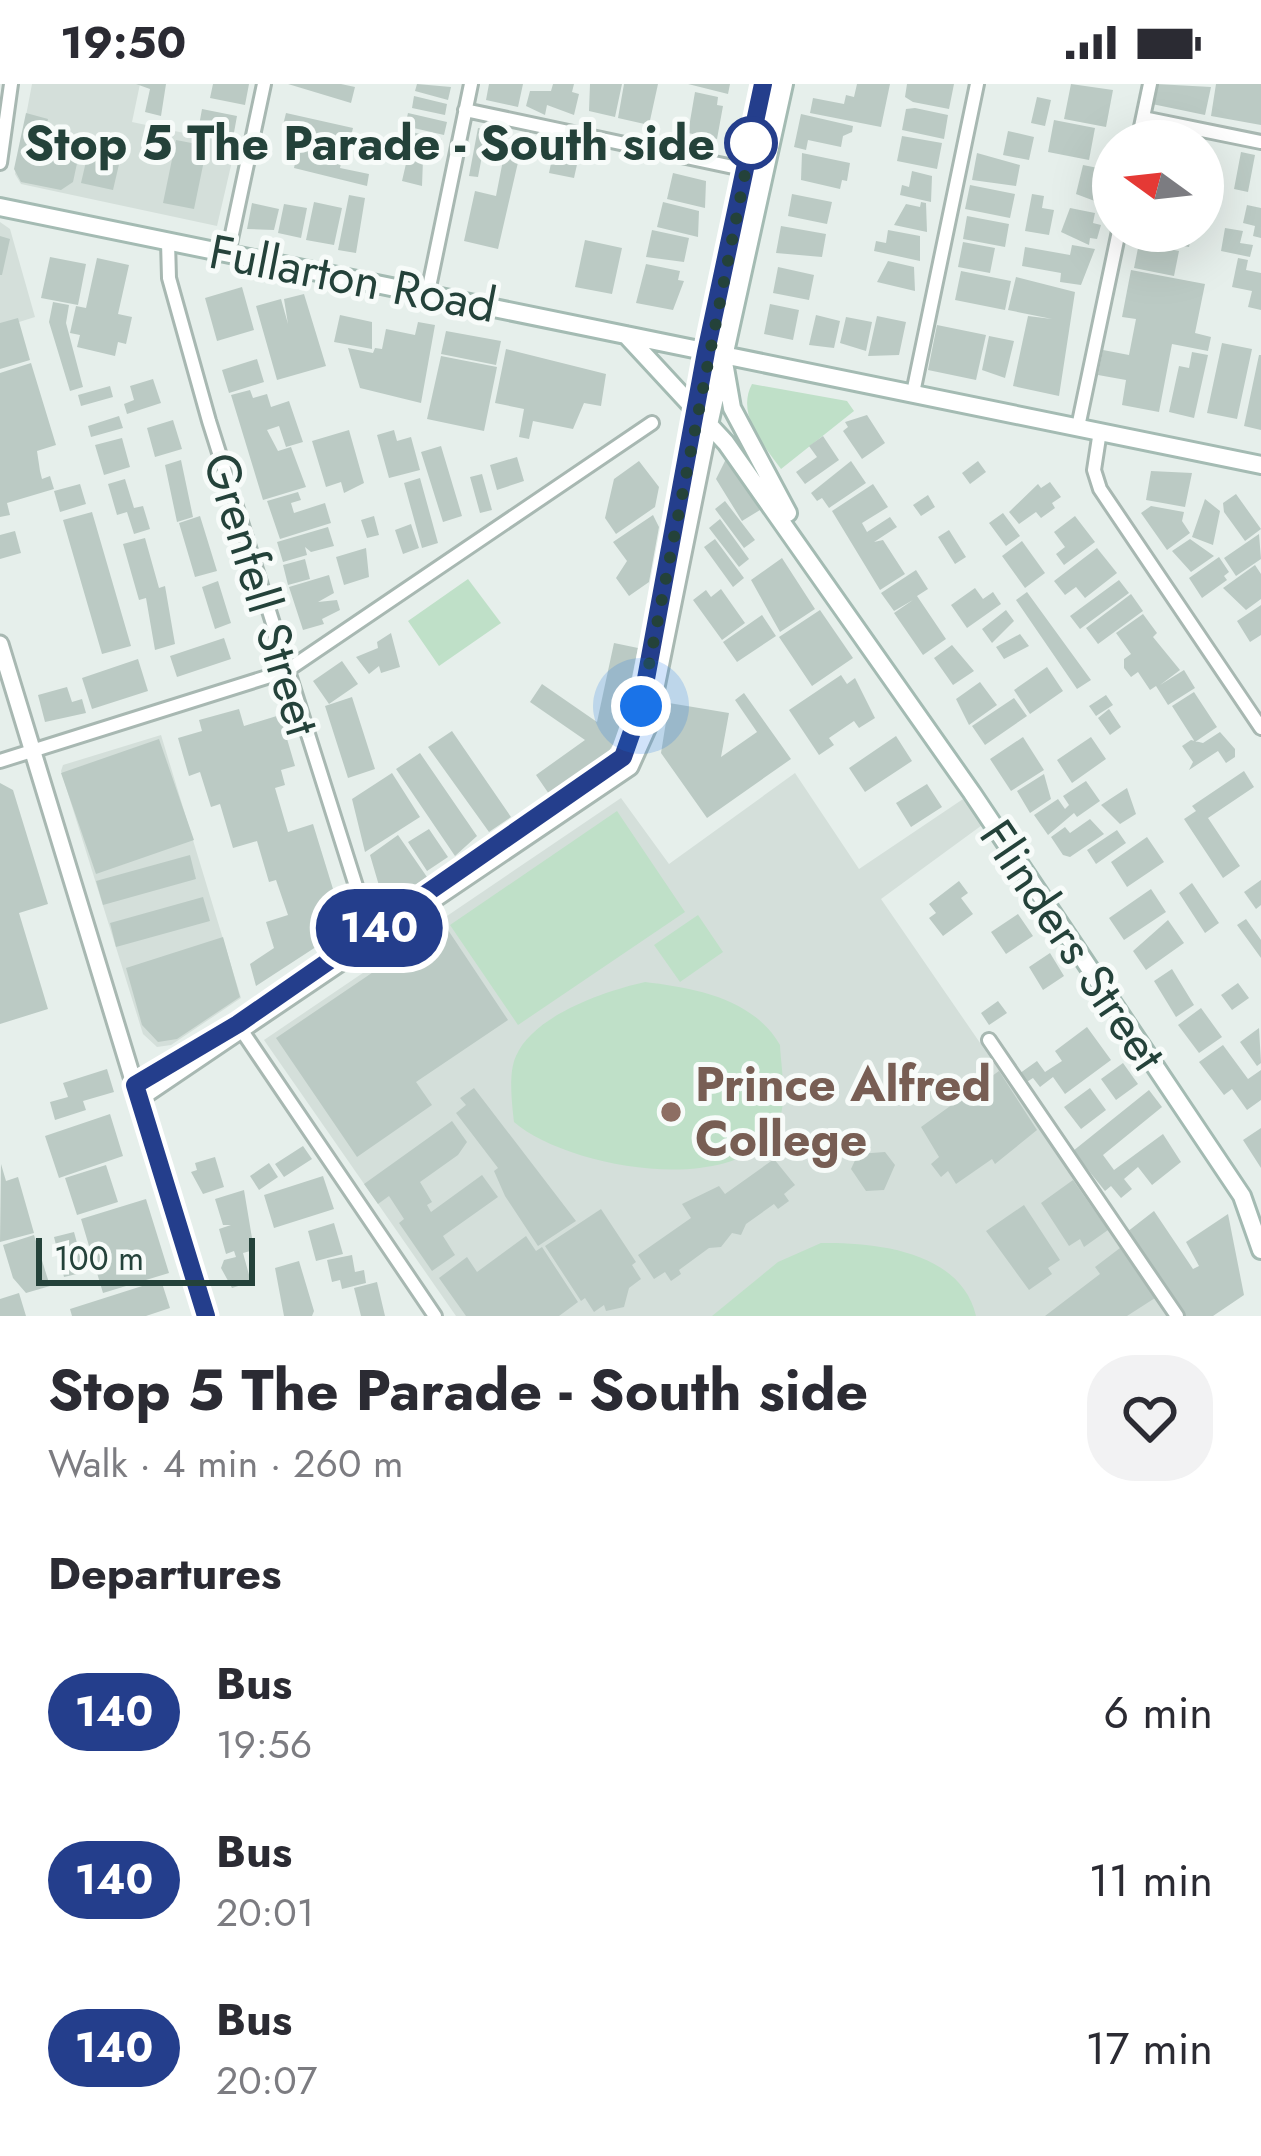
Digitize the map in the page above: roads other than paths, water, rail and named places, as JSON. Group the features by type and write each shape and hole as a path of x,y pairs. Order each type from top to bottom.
{"main road":[{"path":"709,425 715,353 763,84"},
{"path":"695,410 765,173 784,84"},
{"name":"Fullarton Road","path":"0,206 1261,465"},
{"name":"Flinders Street","path":"626,335 726,443 870,648 1242,1196 1257,1227 1261,1250"},
{"name":"Flinders Street","path":"715,353 752,453 870,648"},
{"path":"732,408 738,377 755,361"}],"street":[{"path":"0,163 3,110 11,84"},
{"path":"228,253 264,84"},
{"path":"428,292 471,84"},
{"path":"914,393 976,84"},
{"path":"1150,84 1143,118 1261,142"},
{"path":"466,110 765,173"},
{"name":"Grenfell Street","path":"169,242 169,278 286,671 372,938"},
{"path":"1078,427 1115,252"},
{"path":"372,938 623,757 641,706 695,410"},
{"path":"0,761 286,671 652,423"},
{"path":"137,1092 241,1028 630,767 648,727 709,425"},
{"path":"1100,431 1094,470 1100,489 1261,728"},
{"path":"0,644 206,1316"},
{"path":"241,1028 435,1316"},
{"path":"989,1040 1178,1316"}],"place":[{"name":"Stop 5 The Parade - South side","path":"751,143"},
{"name":"Prince Alfred College","path":"671,1112"}]}
